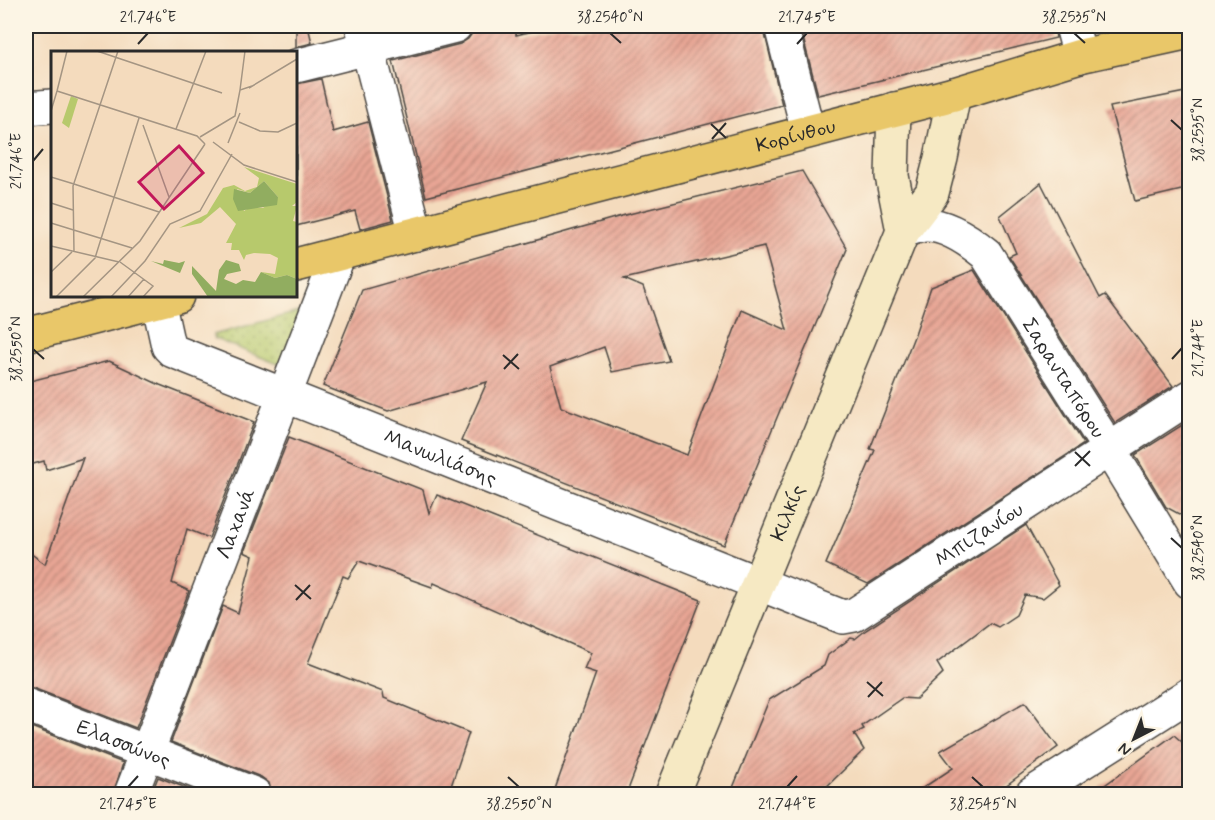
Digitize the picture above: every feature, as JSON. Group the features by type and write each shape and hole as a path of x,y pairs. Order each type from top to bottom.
{"main road":[{"name":"Κορίνθου","path":"297,265 954,94 1076,41 1190,32"},
{"path":"26,335 164,297"}],"street":[{"path":"297,66 365,37 455,26"},
{"path":"781,26 808,131"},
{"path":"365,37 416,234"},
{"name":"Κιλκίς","path":"672,795 903,231 932,193 942,158 954,94"},
{"path":"26,108 51,106"},
{"path":"894,109 892,176 903,231"},
{"name":"Σαρανταπόρου","path":"903,231 924,225 936,227 968,240 986,254 1190,582"},
{"name":"Λαχανά","path":"130,795 339,254"},
{"name":"Μανωλιάσης","path":"164,297 168,346 173,351 758,584"},
{"name":"Μπιζανίου","path":"758,584 838,615 851,616 1190,396"},
{"path":"1032,795 1190,694"},
{"name":"Ελασσώνος","path":"26,705 254,795"}],"green space":[{"path":"305,310 283,366 215,339 213,335"}],"building":[{"path":"296,26 308,26 312,43 296,47"},
{"path":"473,26 515,26 516,35 555,26 763,26 782,105 426,197 393,61 460,44 468,39 473,32"},
{"path":"800,26 1054,26 1056,38 818,95"},
{"path":"321,79 333,132 368,122 393,220 360,229 355,211 297,226 297,84"},
{"path":"1190,91 1190,188 1135,201 1110,107"},
{"path":"802,171 847,249 724,545 461,441 487,382 388,411 323,386 362,290 625,215","holes":["764,246 787,330 742,310 687,455 561,407 550,367 604,347 612,372 669,361 643,287 624,279"]},
{"path":"1041,183 1100,298 1105,295 1173,386 1115,423 1009,256 1016,253 1000,216"},
{"path":"974,270 1084,444 868,584 826,564 875,450 870,449 931,287"},
{"path":"109,361 160,385 254,422 209,538 187,529 172,583 189,591 136,728 26,687 26,550 45,564 83,458 46,470 44,461 26,466 26,382"},
{"path":"1190,420 1190,520 1166,507 1135,455"},
{"path":"289,437 423,490 429,513 437,495 701,600 626,795 553,795 596,673 584,669 591,653 434,583 432,587 359,561 348,578 343,576 308,663 383,692 384,698 469,733 448,795 272,795 269,783 261,777 171,742 223,606 238,613 253,556 244,552"},
{"path":"1026,525 1059,585 1043,598 1025,595 1016,615 998,627 990,623 937,663 943,673 916,699 902,698 862,726 864,729 854,734 864,750 818,795 730,795 769,700 824,666 828,655 851,638 855,639"},
{"path":"1025,702 1058,747 993,795 912,795 953,768 940,751"},
{"path":"26,725 123,763 113,795 26,795"},
{"path":"1174,735 1190,749 1190,795 1091,795"},
{"path":"158,777 204,795 151,795"}]}
